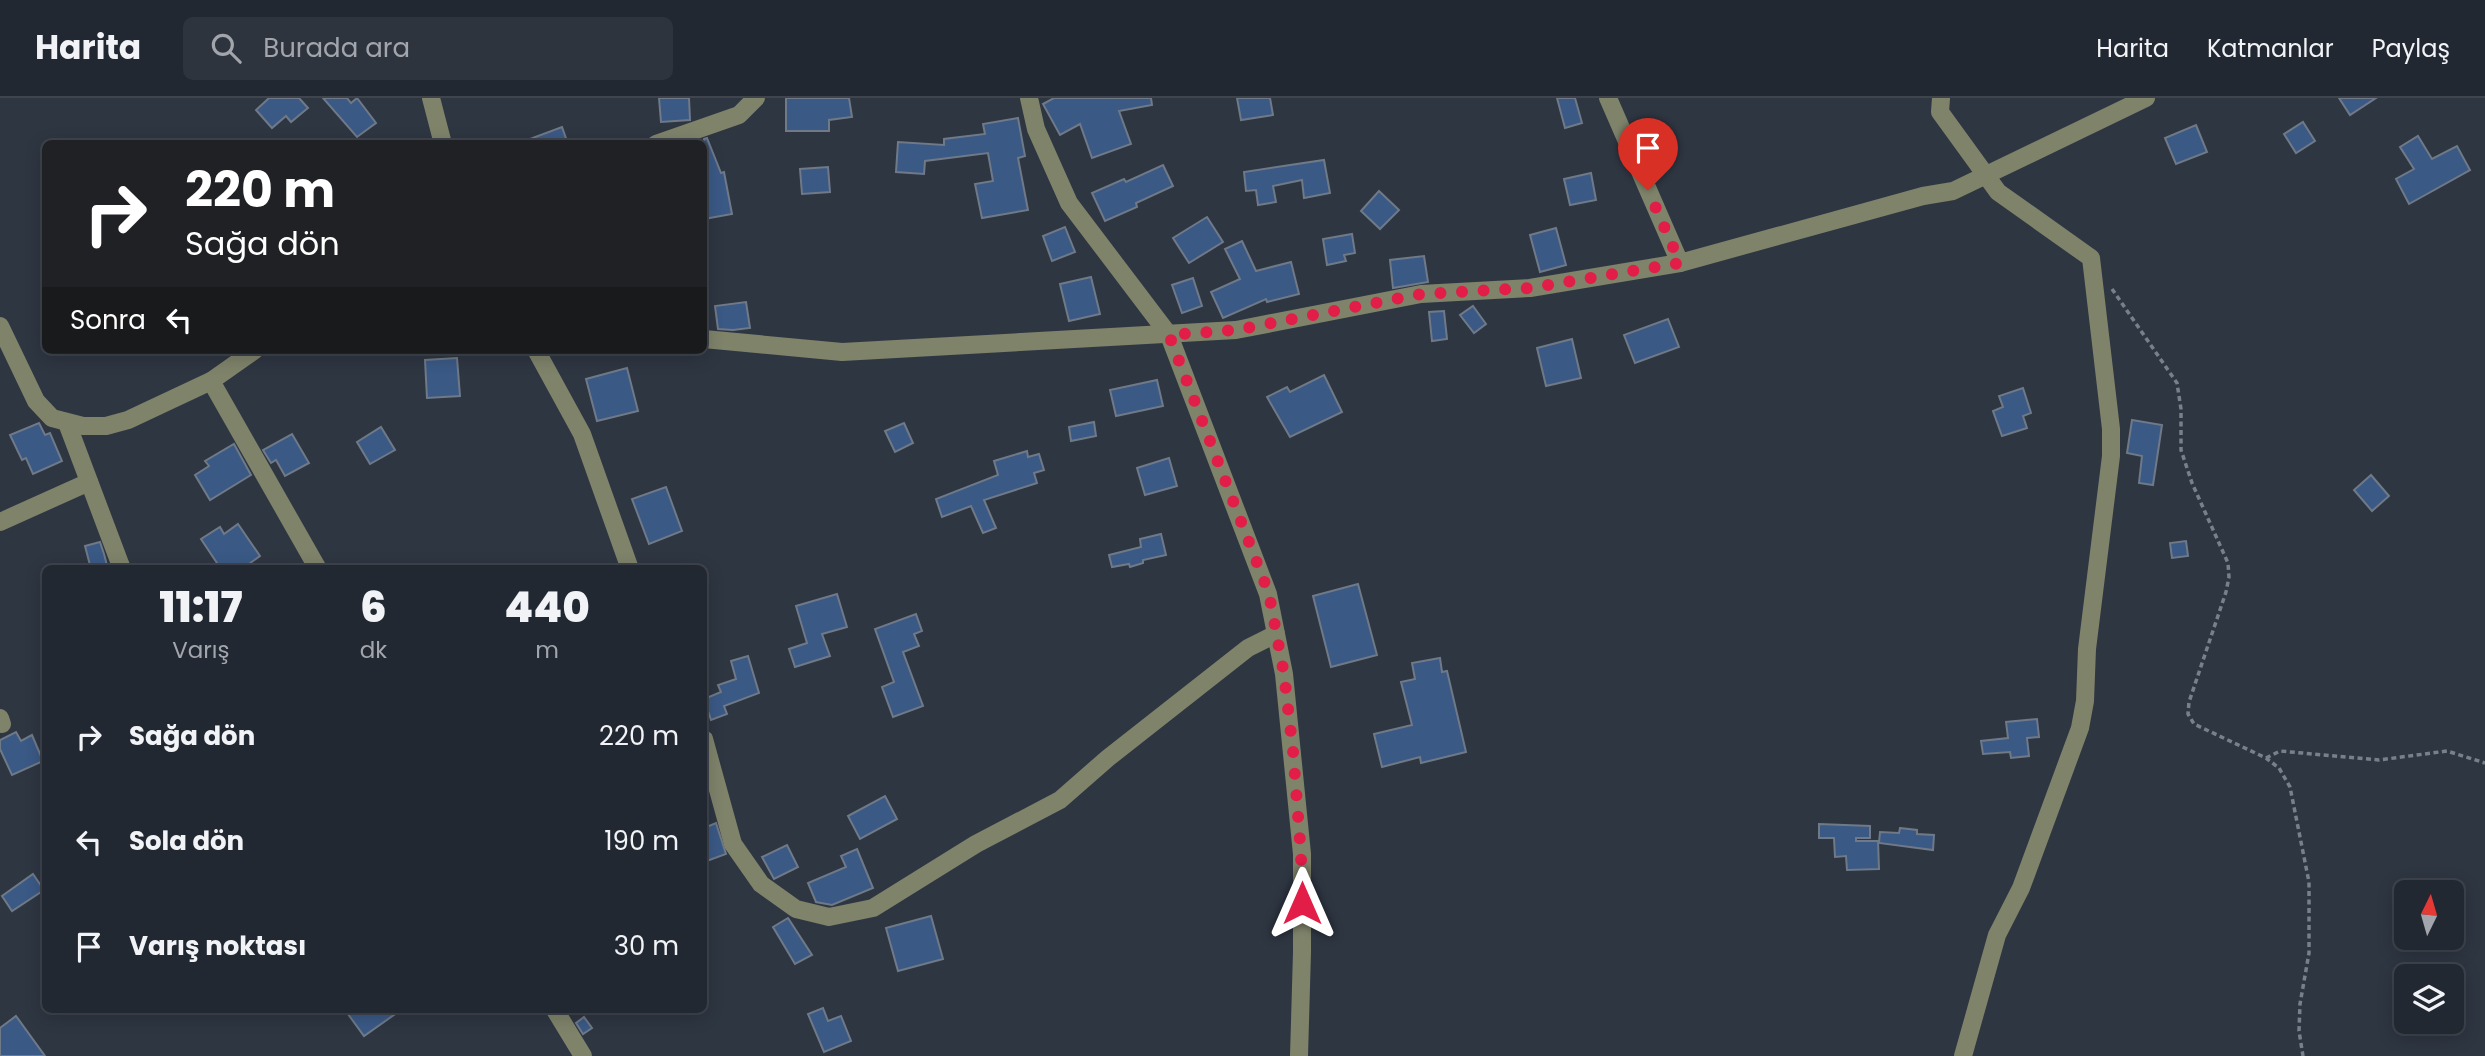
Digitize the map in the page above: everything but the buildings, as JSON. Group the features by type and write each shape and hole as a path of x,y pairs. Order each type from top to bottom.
{"street":[{"path":"431,98 442,140"},
{"path":"667,140 739,114 756,98"},
{"path":"1029,98 1036,129 1069,203 1169,335 1269,594 1291,738 1301,854 1302,952 1298,1056"},
{"path":"1608,98 1680,263"},
{"path":"1941,98 1940,112 1998,192 2091,258 2108,401 2111,456 2080,728 2021,888 1997,935 1963,1056"},
{"path":"707,339 842,352 1236,330 1421,294 1530,288 1680,263 1923,196 1953,191 2146,98"},
{"path":"0,326 36,401 52,418 83,426 106,426 128,420 211,381 249,354"},
{"path":"538,354 582,434 629,565"},
{"path":"211,381 316,565"},
{"path":"67,423 120,565"},
{"path":"0,522 89,482"},
{"path":"707,750 733,844 761,884 796,909 829,917 873,908 976,844 1060,800 1108,758 1248,648 1276,634"},
{"path":"557,1013 583,1056"}],"path":[{"path":"2091,258 2177,383 2181,450 2192,483 2228,563 2226,592 2189,702 2188,714 2194,724 2266,758 2279,768 2290,787 2309,883 2309,953 2300,1004 2299,1031 2304,1056"},
{"path":"2266,758 2280,751 2379,760 2447,751 2485,763"}],"route":[{"path":"1302,903 1293,751 1284,674 1269,594 1169,335 1236,330 1421,294 1530,288 1680,263 1648,190"}]}
